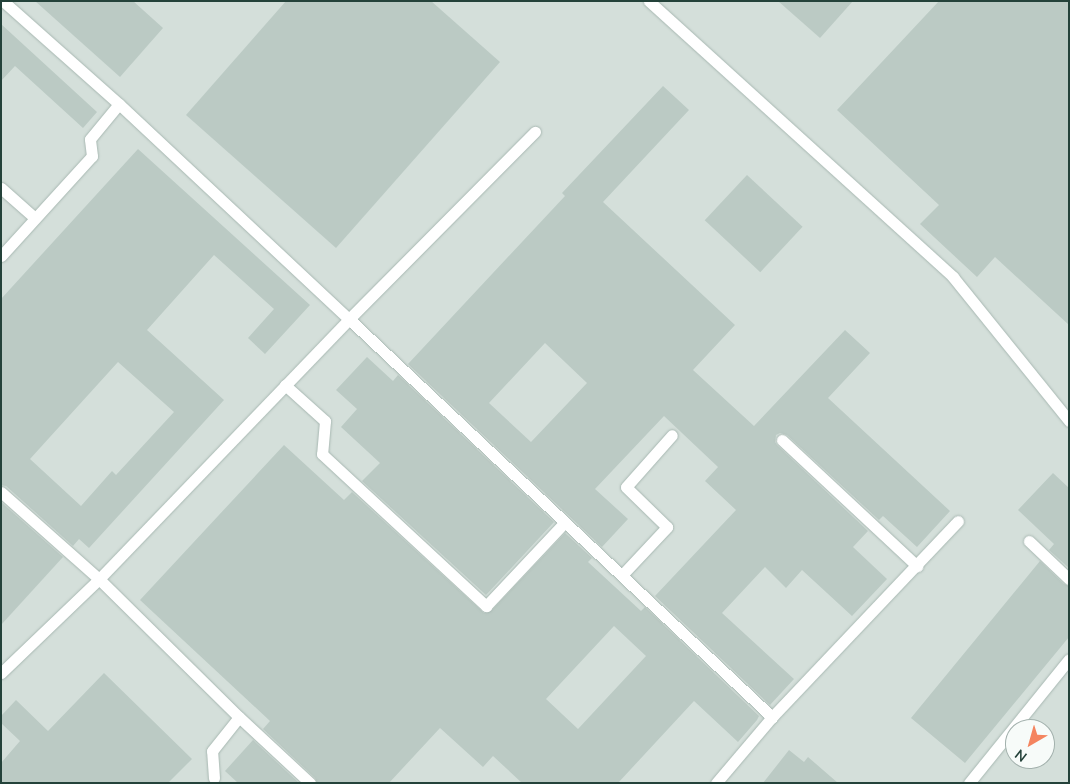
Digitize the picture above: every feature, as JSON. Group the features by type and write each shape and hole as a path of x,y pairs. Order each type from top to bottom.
{"lane":[{"path":"3,1 119,104 772,717"},
{"path":"649,1 953,277 1069,421"},
{"path":"1,256 92,156 90,139 119,104"},
{"path":"1,673 99,579 284,385 535,132"},
{"path":"1,188 35,218"},
{"path":"284,385 325,421 322,454 486,606 566,522"},
{"path":"622,575 667,527 626,487 672,435"},
{"path":"782,440 917,566"},
{"path":"1,492 99,579 239,717 310,783"},
{"path":"716,783 772,717 958,521"},
{"path":"1029,541 1069,579"},
{"path":"968,783 1069,658"},
{"path":"214,781 212,751 239,717"}],"shaded area":[{"path":"1,1 1069,1 1069,783 1,783"}],"building":[{"path":"35,1 133,1 163,28 120,77"},
{"path":"286,1 431,1 500,62 336,248 186,115"},
{"path":"778,1 853,1 820,38"},
{"path":"939,1 1069,1 1069,325 995,257 977,277 920,224 939,205 837,110"},
{"path":"1,24 97,112 83,128 15,66 1,81"},
{"path":"663,86 689,110 603,202 735,325 693,370 754,426 845,330 870,353 828,398 950,511 917,547 883,516 879,520 787,435 780,433 776,435 775,442 777,445 868,531 853,547 887,579 852,616 802,570 786,588 765,567 722,613 794,679 770,705 655,596 736,510 705,481 718,467 664,416 595,489 628,519 602,547 408,364 565,196 562,193","holes":["545,343 587,383 531,442 489,403"]},
{"path":"138,149 310,305 265,354 248,338 274,309 214,255 147,330 224,400 89,548 79,539 73,546 6,486 1,485 1,299","holes":["118,362 174,412 116,475 112,471 81,506 30,459"]},
{"path":"747,175 803,227 760,272 705,220"},
{"path":"367,357 393,381 398,375 554,522 486,595 362,481 380,463 341,427 357,409 336,390"},
{"path":"284,445 344,500 352,492 484,613 491,611 565,533 592,558 588,562 641,611 645,607 759,716 738,742 694,701 618,783 522,783 493,756 483,767 440,728 389,783 317,783 315,778 263,729 270,721 140,600","holes":["614,626 646,656 578,729 546,699"]},
{"path":"1053,473 1069,488 1069,568 1049,550 1054,544 1018,510"},
{"path":"1,502 63,557 1,625"},
{"path":"1040,561 1064,584 1069,586 1069,637 965,763 911,718"},
{"path":"104,673 192,759 168,783 1,783 1,763 20,741 1,723 1,716 16,700 48,731"},
{"path":"253,740 299,783 238,783 225,771"},
{"path":"789,750 804,762 808,757 838,783 763,783"}]}
